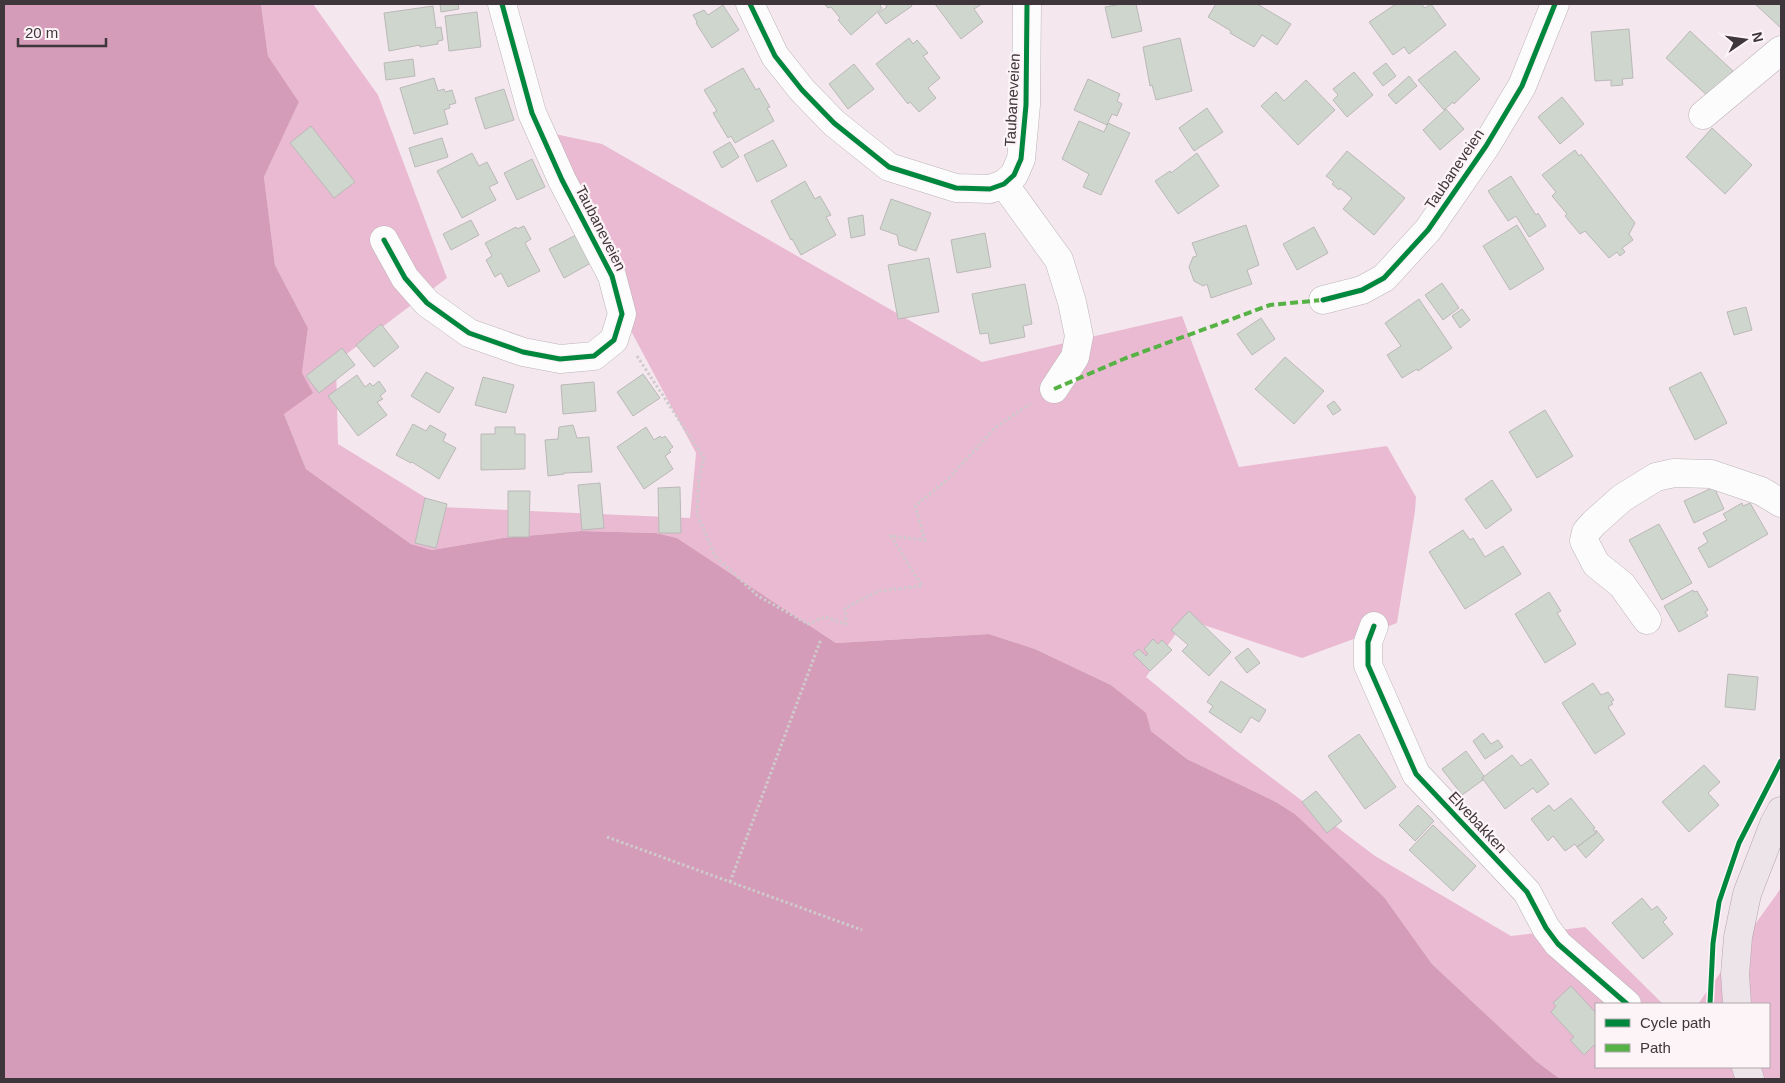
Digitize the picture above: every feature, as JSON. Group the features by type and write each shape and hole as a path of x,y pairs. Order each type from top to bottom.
{"main road":[{"path":"1737,1003 1735,974 1738,937 1747,894 1774,824 1781,811"}],"street":[{"name":"Taubaneveien","path":"502,4 532,113 562,180 612,276 622,314 618,327"},
{"path":"750,4 776,56 802,90 834,123 889,167 956,188 990,189 1004,184 1059,260 1072,302 1079,336 1075,357 1054,388"},
{"name":"Taubaneveien","path":"1004,184 1014,175 1021,159 1026,104 1027,4"},
{"name":"Taubaneveien","path":"1323,300 1362,290 1384,278 1428,230 1486,146 1522,86 1555,4"},
{"path":"1703,115 1781,50"},
{"path":"384,240 405,278 426,303 469,333 523,352 560,359 594,356 614,340 618,327"},
{"path":"1647,620 1622,584 1596,564 1584,541 1586,532 1622,498 1656,478 1674,473 1711,474 1761,491 1781,503"},
{"name":"Elvebakken","path":"1374,626 1368,642 1368,665 1416,774 1527,892 1546,928 1558,944 1626,1003"}],"path":[{"path":"618,327 704,458 699,477 697,514 715,556 758,596 808,624 825,617 846,624 845,608 878,591 922,586 891,536 925,540 915,506 948,480 996,427 1054,388"},
{"path":"730,882 821,640"},
{"path":"607,837 862,930"}],"shaded area":[{"path":"4,4 261,4 268,56 299,102 264,177 275,265 308,328 302,373 313,393 284,414 306,469 411,544 432,550 503,538 581,531 656,533 677,538 836,643 989,634 1035,649 1111,685 1146,713 1151,731 1187,759 1276,802 1295,814 1384,897 1432,964 1536,1061 1560,1079 4,1079"},
{"path":"261,4 313,4 378,95 447,278 336,362 338,444 441,507 690,518 696,453 622,314 541,131 602,144 982,362 1182,316 1239,467 1387,446 1416,497 1397,623 1302,658 1186,619 1146,677 1235,750 1375,856 1511,936 1585,927 1662,1003 1595,1003 1595,1068 1770,1068 1770,1003 1699,1003 1781,888 1781,1079 1560,1079 1536,1061 1432,964 1384,897 1295,814 1276,802 1187,759 1151,731 1145,713 1111,685 1035,649 989,634 836,643 677,538 656,533 581,531 503,538 432,550 411,544 306,469 284,414 302,373 308,328 275,265 264,177 299,102 268,56"}],"building":[{"path":"440,4 458,4 459,9 441,12"},
{"path":"824,4 882,4 880,6 882,8 851,35 838,20 840,18 831,7 828,8"},
{"path":"885,4 911,4 912,6 886,24 878,13 887,7"},
{"path":"935,4 982,4 974,9 983,22 961,39"},
{"path":"1136,4 1142,31 1112,38 1105,7"},
{"path":"1216,4 1257,4 1291,24 1277,45 1262,35 1254,47 1208,17"},
{"path":"1396,4 1421,4 1425,8 1431,4 1446,25 1409,54 1404,47 1393,55 1369,22"},
{"path":"1755,4 1781,4 1781,28"},
{"path":"723,5 739,30 712,48 693,15 704,10 708,15"},
{"path":"433,6 436,28 441,27 443,40 438,41 438,44 420,47 420,45 389,51 384,13"},
{"path":"477,12 481,47 449,51 445,16"},
{"path":"1629,29 1633,78 1622,79 1623,85 1611,86 1611,80 1595,81 1591,32"},
{"path":"1690,31 1733,71 1709,97 1666,58"},
{"path":"909,38 913,44 917,40 928,53 923,56 940,78 928,88 936,98 919,112 910,102 908,104 876,64"},
{"path":"1180,38 1192,91 1156,100 1152,85 1150,86 1143,47"},
{"path":"1455,51 1480,79 1454,104 1453,102 1444,110 1418,80"},
{"path":"413,59 415,76 386,80 384,63"},
{"path":"1386,63 1396,76 1383,86 1373,73"},
{"path":"854,64 874,89 848,109 829,84"},
{"path":"743,68 756,90 759,88 770,107 767,108 774,121 735,143 731,136 728,138 713,113 717,111 704,90"},
{"path":"1354,72 1373,95 1347,117 1333,100 1338,95 1333,89"},
{"path":"1409,76 1417,86 1396,104 1388,95"},
{"path":"434,78 438,91 444,89 445,92 452,90 456,103 449,105 450,108 444,110 448,124 414,134 400,88"},
{"path":"1088,79 1120,94 1117,101 1122,104 1117,116 1112,114 1107,125 1074,110"},
{"path":"1306,80 1335,110 1298,145 1261,106 1276,92 1284,101"},
{"path":"504,89 514,120 485,129 475,98"},
{"path":"1562,97 1584,124 1560,144 1538,117"},
{"path":"1207,108 1223,132 1194,151 1179,128"},
{"path":"1446,109 1464,129 1440,150 1423,130"},
{"path":"1079,121 1104,132 1108,123 1130,133 1101,195 1083,187 1089,174 1062,159"},
{"path":"311,126 355,182 334,198 290,143"},
{"path":"1712,128 1752,165 1725,194 1686,157"},
{"path":"442,138 448,157 415,167 409,148"},
{"path":"773,140 787,166 757,182 744,155"},
{"path":"730,142 739,157 722,168 713,152"},
{"path":"1575,150 1579,156 1581,154 1635,223 1629,234 1633,240 1622,248 1625,252 1620,256 1617,252 1609,258 1585,231 1580,234 1552,196 1556,192 1542,175"},
{"path":"1347,151 1405,198 1374,235 1343,209 1352,198 1340,188 1339,190 1332,184 1334,182 1326,176"},
{"path":"472,153 479,166 487,162 498,183 489,187 496,200 462,218 437,171"},
{"path":"1197,153 1219,186 1178,214 1155,181 1170,171 1171,173"},
{"path":"532,159 545,187 517,200 504,173"},
{"path":"1511,176 1536,215 1538,213 1546,226 1529,237 1516,216 1508,221 1488,191"},
{"path":"805,181 815,199 820,196 831,215 826,217 836,235 801,255 771,201"},
{"path":"891,199 931,213 916,251 899,245 897,235 880,229"},
{"path":"863,215 865,235 851,238 848,218"},
{"path":"471,220 479,235 451,250 443,234"},
{"path":"1246,225 1259,265 1247,270 1252,284 1211,298 1207,284 1203,286 1194,281 1189,267 1193,257 1197,256 1192,243"},
{"path":"1517,225 1544,269 1510,290 1483,246"},
{"path":"524,226 531,239 525,243 540,271 508,287 501,273 495,277 486,260 492,256 485,243 516,227 517,229"},
{"path":"1314,227 1328,253 1297,270 1283,244"},
{"path":"985,233 991,267 957,273 951,240"},
{"path":"576,235 591,263 564,278 549,249"},
{"path":"929,258 939,312 898,319 888,265"},
{"path":"1442,283 1459,308 1443,320 1425,295"},
{"path":"1025,284 1032,324 1023,326 1025,337 990,344 988,333 980,334 972,294"},
{"path":"1419,299 1452,348 1418,371 1417,369 1402,378 1387,355 1401,346 1385,323"},
{"path":"1746,307 1752,330 1734,335 1727,312"},
{"path":"1462,309 1470,320 1460,328 1452,316"},
{"path":"1261,318 1275,339 1252,355 1237,334"},
{"path":"381,324 399,347 374,367 356,345"},
{"path":"342,348 355,365 319,393 306,376"},
{"path":"1285,357 1324,391 1294,424 1255,389"},
{"path":"426,372 454,388 439,413 411,396"},
{"path":"1701,372 1727,423 1695,440 1669,388"},
{"path":"643,374 660,398 633,416 617,392"},
{"path":"357,375 365,387 370,383 373,386 379,381 386,391 380,396 383,399 377,402 387,415 358,436 328,396"},
{"path":"483,377 514,385 506,413 475,405"},
{"path":"594,382 596,411 563,414 561,385"},
{"path":"1334,401 1341,410 1333,415 1327,406"},
{"path":"1545,410 1573,456 1537,478 1509,432"},
{"path":"413,424 426,431 430,425 446,434 443,441 456,448 439,479 412,462 396,455"},
{"path":"573,425 577,438 589,437 592,472 564,473 548,476 545,440 558,439 559,427"},
{"path":"495,427 515,427 515,434 525,434 525,469 481,470 481,434 495,434"},
{"path":"646,427 654,440 660,436 662,438 665,436 673,447 669,450 671,452 665,456 673,469 644,489 617,447"},
{"path":"1492,480 1512,510 1486,529 1465,499"},
{"path":"600,483 604,528 582,530 578,485"},
{"path":"680,487 681,533 659,533 658,488"},
{"path":"1714,487 1724,509 1694,523 1684,501"},
{"path":"508,491 530,491 529,537 508,537"},
{"path":"425,498 447,504 436,548 415,543"},
{"path":"1742,503 1743,506 1750,503 1768,534 1709,568 1698,548 1708,542 1703,533 1727,520 1723,514"},
{"path":"1659,524 1692,583 1662,600 1629,540"},
{"path":"1463,530 1470,540 1473,538 1485,557 1503,546 1521,574 1465,609 1429,552"},
{"path":"1693,590 1694,592 1697,591 1708,610 1705,612 1708,616 1679,632 1664,606"},
{"path":"1549,592 1561,611 1557,613 1576,644 1545,663 1515,614"},
{"path":"1189,611 1231,652 1209,676 1182,651 1188,645 1171,630"},
{"path":"1153,639 1158,644 1162,640 1172,650 1150,671 1133,654 1139,649 1146,656 1148,654 1144,649"},
{"path":"1248,648 1260,663 1247,673 1235,658"},
{"path":"1728,674 1758,677 1755,710 1725,707"},
{"path":"1221,681 1266,710 1259,722 1251,717 1241,733 1209,712 1213,706 1207,702"},
{"path":"1593,683 1601,695 1608,692 1614,700 1611,702 1613,704 1608,707 1625,734 1595,754 1562,703"},
{"path":"1483,733 1491,744 1498,740 1503,747 1485,759 1473,741"},
{"path":"1359,734 1396,787 1365,809 1328,756"},
{"path":"1466,751 1484,776 1483,780 1462,795 1442,769"},
{"path":"1512,755 1521,766 1531,759 1549,784 1537,793 1533,788 1505,809 1482,778"},
{"path":"1704,765 1720,782 1708,793 1719,805 1689,832 1662,802"},
{"path":"1316,791 1342,821 1327,833 1302,802"},
{"path":"1571,798 1595,828 1593,829 1596,833 1577,847 1575,844 1565,851 1553,836 1548,841 1531,819 1549,805 1554,811"},
{"path":"1418,805 1434,821 1415,841 1399,825"},
{"path":"1433,825 1476,866 1453,891 1409,850"},
{"path":"1596,830 1604,840 1586,858 1577,847 1596,833"},
{"path":"1642,898 1652,910 1657,906 1667,918 1663,922 1673,934 1643,959 1612,923"},
{"path":"1571,986 1595,1012 1595,1046 1584,1055 1570,1040 1574,1037 1551,1012 1556,1006 1553,1003"}],"marked path":[{"path":"1054,389 1126,358 1270,305 1323,300"}],"cycle path":[{"path":"384,240 405,278 427,303 469,333 523,352 560,359 594,356 614,340 622,314 612,276 562,180 532,113 502,4"},
{"path":"750,4 775,56 802,90 834,123 889,167 956,188 990,189 1004,184 1014,175 1021,159 1026,105 1027,4"},
{"path":"1323,300 1362,290 1384,278 1428,230 1486,146 1522,86 1555,4"},
{"path":"1374,626 1368,642 1368,665 1416,774 1527,892 1546,928 1558,944 1626,1003"},
{"path":"1710,1003 1713,943 1719,902 1739,843 1781,761"}]}
